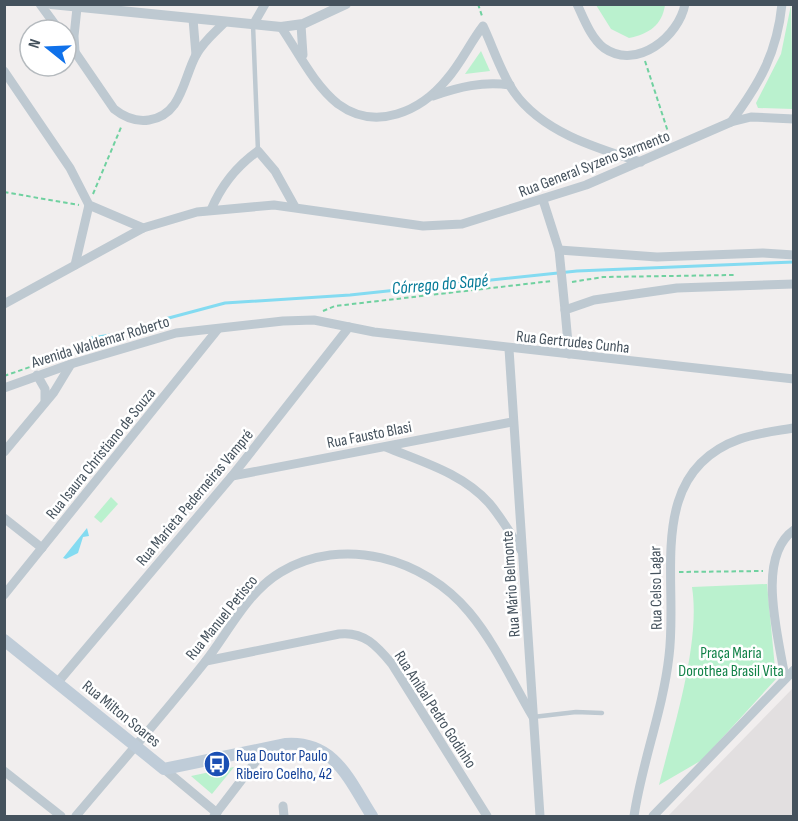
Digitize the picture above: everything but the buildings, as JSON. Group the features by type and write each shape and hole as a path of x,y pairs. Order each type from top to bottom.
{"main road":[{"name":"Rua Milton Soares","path":"4,640 164,769"},
{"path":"164,769 302,743 324,751 351,783 372,816"}],"street":[{"path":"40,4 50,18"},
{"path":"51,4 281,27 301,25 346,4"},
{"path":"253,25 265,4"},
{"path":"577,4 591,32 603,47 622,54 642,52 670,37 682,17 685,4"},
{"path":"731,122 749,99 770,61 777,38 782,4"},
{"path":"76,18 77,8"},
{"path":"193,20 196,55"},
{"path":"78,55 114,109 125,116 142,121 154,119 174,106 196,55 224,22"},
{"path":"301,25 301,45 305,63"},
{"path":"483,26 510,85 534,116 585,142 640,162"},
{"path":"428,98 448,79 483,26"},
{"path":"281,27 305,63 337,103 358,114 382,117 399,115 428,98 464,86 493,83 510,85"},
{"path":"4,71 70,168 89,205 143,228"},
{"name":"Rua General Syzeno Sarmento","path":"4,304 143,228 211,210 254,206 295,207 442,227 462,224 543,200 673,149 731,122 751,117 794,119"},
{"path":"211,210 228,181 244,161 258,151 275,171 295,207"},
{"path":"543,200 559,255 569,354"},
{"path":"75,266 89,205"},
{"path":"559,255 657,257 794,255"},
{"path":"565,310 594,300 677,288 756,283 794,284"},
{"name":"Avenida Waldemar Roberto","path":"4,388 37,370 71,364 176,333 315,317 349,327"},
{"name":"Rua Gertrudes Cunha","path":"349,327 509,349 794,379"},
{"name":"Rua Marieta Pederneiras Vampré","path":"58,682 232,476 349,327"},
{"name":"Rua Isaura Christiano de Souza","path":"4,596 218,329"},
{"name":"Rua Mário Belmonte","path":"509,349 512,422 540,816"},
{"path":"4,452 54,392 71,364"},
{"path":"37,370 45,389 45,401"},
{"name":"Rua Fausto Blasi","path":"232,476 512,422"},
{"name":"Rua Celso Lagar","path":"634,816 669,658 673,625 672,572 669,554 671,522 681,494 698,467 711,455 740,439 794,428"},
{"path":"385,447 449,473 468,484 490,505 523,552"},
{"path":"4,518 42,548"},
{"path":"785,678 772,571 778,547 794,530"},
{"name":"Rua Manuel Petisco","path":"76,816 206,661 264,585 279,573 300,562 325,556 370,555 403,564 427,575 458,600 488,640 533,717"},
{"name":"Rua Aníbal Pedro Godinho","path":"206,661 339,634 361,635 379,649 392,664 487,816"},
{"path":"653,816 737,732 794,670"},
{"path":"216,815 266,748"},
{"name":"Rua Milton Soares","path":"164,769 216,815"},
{"path":"4,771 61,816"},
{"path":"284,806 284,816"}],"lane":[{"path":"253,25 258,151"},
{"path":"533,717 576,712 602,713"}],"path":[{"path":"478,4 483,26"},
{"path":"642,52 673,149"},
{"path":"4,192 71,205 89,205 125,116"},
{"path":"315,317 335,306 550,281 562,283 603,277 734,275"},
{"path":"4,376 37,370"},
{"path":"672,572 772,571"}],"shaded area":[{"path":"793,688 793,816 668,816"}],"green space":[{"path":"596,5 665,5 661,18 653,28 629,38 611,29"},
{"path":"791,5 793,109 758,108 756,103 781,54"},
{"path":"481,51 490,71 465,74"},
{"path":"111,497 118,504 101,523 94,517"},
{"name":"Praça Maria Dorothea Brasil Vita","path":"767,584 776,679 702,760 659,785 678,713 689,659 693,634 692,587"},
{"path":"234,767 212,794 191,776"}],"water":[{"path":"87,528 89,536 83,537 78,553 66,559 63,558"}],"waterway":[{"name":"Córrego do Sapé","path":"92,338 136,331 165,319 225,303 350,295 577,271 794,262"}],"place":[{"name":"Rua Doutor Paulo Ribeiro Coelho, 42","path":"217,764"}]}
